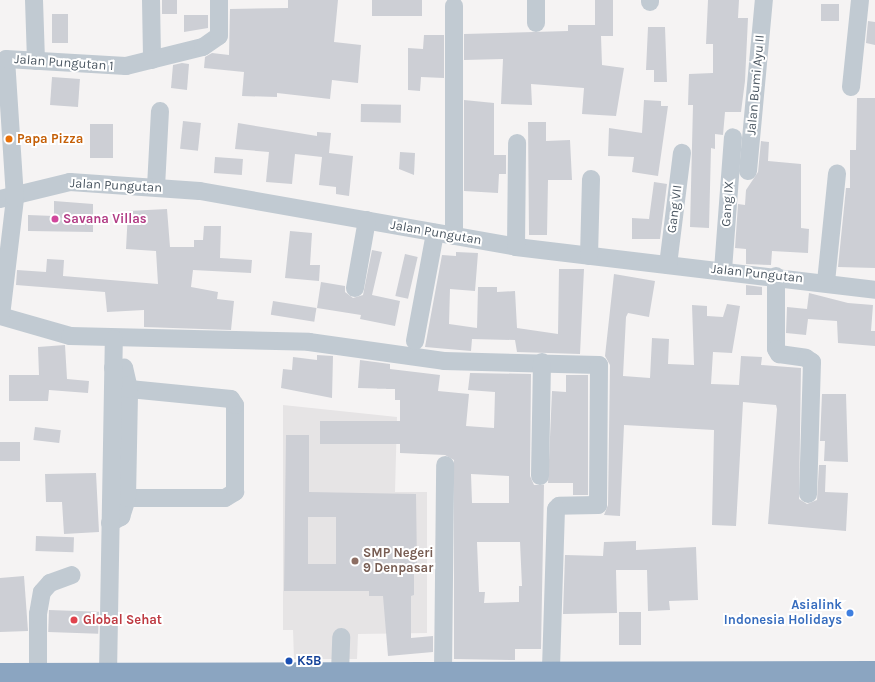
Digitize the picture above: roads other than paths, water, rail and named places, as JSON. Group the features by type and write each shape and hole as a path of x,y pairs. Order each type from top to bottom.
{"highway":[{"path":"0,674 33,677 108,674 875,672"}],"street":[{"path":"34,0 36,61"},
{"path":"151,0 152,60"},
{"name":"Jalan Pungutan 1","path":"0,316 7,199 3,56 36,61 105,67 152,60 218,39 220,0"},
{"path":"536,0 536,23"},
{"name":"Jalan Bumi Ayu II","path":"748,171 764,0"},
{"path":"851,87 860,0"},
{"path":"454,6 454,236"},
{"path":"156,187 160,111"},
{"name":"Gang IX","path":"723,270 733,137"},
{"path":"516,247 517,143"},
{"name":"Gang VII","path":"668,265 682,153"},
{"path":"826,282 837,174"},
{"path":"589,256 591,179"},
{"name":"Jalan Pungutan","path":"7,199 70,182 156,187 241,196 516,247 776,276 875,290"},
{"path":"354,288 367,220"},
{"path":"415,341 436,233"},
{"path":"776,276 776,349 779,354 806,358 812,362 808,494"},
{"path":"0,316 45,331 114,340 309,342 444,361 542,362 597,365 600,368 598,505 559,506 554,516 551,672"},
{"path":"108,674 114,340"},
{"path":"540,476 542,362"},
{"path":"110,523 121,517 127,498 129,389 124,368 113,368"},
{"path":"127,498 225,498 235,492 235,405 231,399 129,389"},
{"path":"443,673 445,465"},
{"path":"33,677 38,614 42,592 50,583 72,575"},
{"path":"340,673 341,637"}],"place":[{"name":"Papa Pizza","path":"9,139"},
{"name":"Savana Villas","path":"55,219"},
{"name":"SMP Negeri 9 Denpasar","path":"355,561"},
{"name":"Asialink Indonesia Holidays","path":"850,613"},
{"name":"Global Sehat","path":"74,620"},
{"name":"K5B","path":"289,661"}]}
